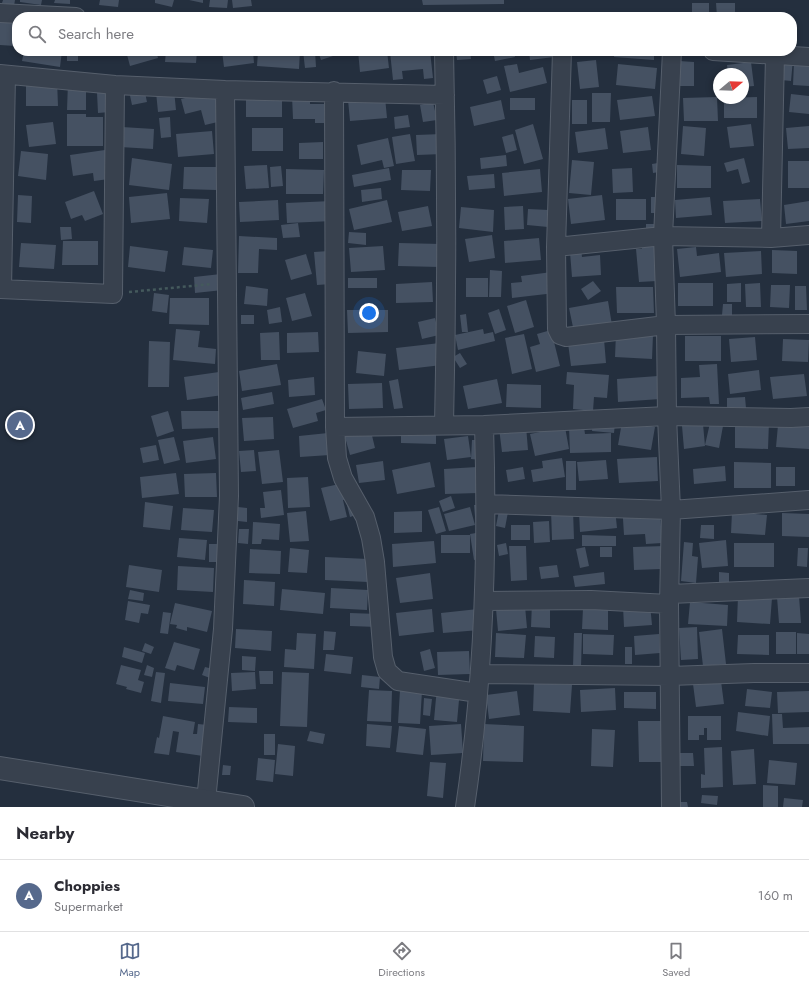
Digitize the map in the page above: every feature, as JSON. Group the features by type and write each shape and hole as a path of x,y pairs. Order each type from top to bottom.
{"street":[{"path":"0,13 12,14"},
{"path":"444,56 447,220 444,425"},
{"path":"562,56 556,247 557,329 560,335 566,337 666,325 809,324"},
{"path":"671,807 669,599 671,510 667,416 663,236 672,56"},
{"path":"771,238 775,56"},
{"path":"792,56 809,57"},
{"path":"115,85 113,294 1,289 3,74 115,85 225,90 334,91 445,95"},
{"path":"206,801 223,629 228,504 225,90"},
{"path":"334,91 335,427 337,458 344,478 365,517 371,538 375,562 383,657 387,671 398,681 478,693"},
{"path":"556,247 663,236 771,238 809,235"},
{"path":"335,427 484,425 667,416 809,417"},
{"path":"465,807 480,674 484,601 486,504 484,425"},
{"path":"486,504 671,510 809,500"},
{"path":"484,601 669,599 809,588"},
{"path":"480,674 670,676 809,673"},
{"path":"0,768 243,807"}],"path":[{"path":"113,294 226,283"}],"building":[{"path":"3,0 15,0 14,6 2,3"},
{"path":"20,0 42,0 41,5 20,2"},
{"path":"55,0 70,0 70,4 54,3"},
{"path":"100,0 119,0 118,7 99,5"},
{"path":"155,0 174,0 172,7 155,3"},
{"path":"189,0 203,0 203,3"},
{"path":"210,0 228,0 227,8 209,7"},
{"path":"232,0 251,0 252,6 233,8"},
{"path":"422,0 504,0 504,4 423,5"},
{"path":"692,3 709,3 709,12 692,12"},
{"path":"716,3 735,3 735,12 717,12"},
{"path":"0,22 12,23 12,46 0,45"},
{"path":"23,56 61,56 60,67 22,61"},
{"path":"67,56 78,56 78,61 67,61"},
{"path":"127,56 157,56 158,58 130,66"},
{"path":"166,56 197,56 196,63 165,62"},
{"path":"223,56 253,56 254,63 224,67"},
{"path":"258,56 300,56 299,69 257,66"},
{"path":"304,56 315,56 316,67 305,68"},
{"path":"320,56 333,56 321,60"},
{"path":"358,56 388,56 389,68 360,72"},
{"path":"390,56 431,56 433,78 424,79 423,69 402,71 403,79 393,80"},
{"path":"457,56 471,56 471,59 457,60"},
{"path":"494,56 515,56 515,57 495,61"},
{"path":"530,56 554,56 554,57 530,60"},
{"path":"654,56 654,60 614,57"},
{"path":"783,58 793,59 791,81 781,80"},
{"path":"596,60 599,87 580,89 577,62"},
{"path":"679,61 694,62 694,86 679,86"},
{"path":"751,62 754,86 749,86 749,68 727,68 727,65"},
{"path":"794,62 809,63 809,86 793,85"},
{"path":"517,64 519,73 543,67 547,83 510,92 504,66"},
{"path":"618,64 657,68 655,89 616,85"},
{"path":"497,76 501,90 487,94 483,80"},
{"path":"57,80 58,106 26,106 26,81"},
{"path":"173,80 176,110 158,112 155,82"},
{"path":"68,82 86,82 86,110 67,110"},
{"path":"143,83 147,102 132,105 128,86"},
{"path":"214,91 222,121 205,125 201,110 185,114 181,99"},
{"path":"110,92 110,112 98,113 97,93"},
{"path":"592,93 611,93 610,122 592,122"},
{"path":"791,94 809,96 809,114 789,112"},
{"path":"310,95 310,104 324,104 324,123 315,123 315,119 293,119 292,96"},
{"path":"652,96 655,116 620,120 617,100"},
{"path":"246,97 282,97 282,117 246,117"},
{"path":"385,97 387,118 350,121 348,100"},
{"path":"713,97 713,104 717,104 718,121 684,121 683,98"},
{"path":"749,97 757,97 757,118 724,118 724,104 749,104"},
{"path":"510,98 535,98 535,110 510,110"},
{"path":"501,100 505,119 474,126 470,107"},
{"path":"572,100 587,100 587,124 572,124"},
{"path":"433,102 437,120 423,122 420,105"},
{"path":"67,114 86,114 86,117 103,117 103,146 67,146"},
{"path":"408,115 410,127 395,129 394,117"},
{"path":"170,117 171,137 161,138 159,118"},
{"path":"53,122 56,144 29,147 26,125"},
{"path":"533,124 543,159 524,164 515,130"},
{"path":"751,124 754,146 730,148 727,127"},
{"path":"683,126 706,128 704,156 681,154"},
{"path":"809,126 809,148 788,149 786,128"},
{"path":"122,127 154,129 153,149 120,147"},
{"path":"648,127 651,150 623,153 620,131"},
{"path":"252,128 283,128 283,151 252,151"},
{"path":"605,128 608,149 578,153 575,132"},
{"path":"212,131 214,154 178,157 176,134"},
{"path":"410,134 415,161 396,164 392,137"},
{"path":"442,134 443,154 417,155 416,135"},
{"path":"513,134 517,150 506,153 502,137"},
{"path":"388,138 394,166 384,168 382,160 361,165 357,145"},
{"path":"323,142 323,159 299,159 299,143"},
{"path":"105,150 109,179 94,181 93,173 73,176 70,155"},
{"path":"21,151 48,154 46,180 18,176"},
{"path":"506,155 507,166 481,169 480,158"},
{"path":"132,158 172,164 169,190 129,185"},
{"path":"744,158 750,182 742,184 738,169 727,172 724,163"},
{"path":"572,160 594,162 591,195 569,193"},
{"path":"788,161 809,161 809,188 788,188"},
{"path":"658,163 659,172 653,173 652,164"},
{"path":"267,165 269,188 246,189 244,166"},
{"path":"677,165 711,166 711,188 677,188"},
{"path":"281,166 283,186 271,187 270,167"},
{"path":"184,167 216,167 216,190 183,189"},
{"path":"389,168 391,180 354,187 352,175"},
{"path":"632,168 633,192 613,193 612,169"},
{"path":"286,169 324,170 323,194 286,194"},
{"path":"540,169 542,192 504,196 502,173"},
{"path":"402,170 431,170 430,191 401,190"},
{"path":"494,174 495,188 469,190 467,176"},
{"path":"381,188 382,199 362,202 361,190"},
{"path":"94,191 103,214 85,221 82,215 71,219 65,202"},
{"path":"167,193 170,219 131,223 129,197"},
{"path":"18,195 32,196 31,223 17,222"},
{"path":"602,195 605,220 571,224 568,199"},
{"path":"651,197 658,197 658,213 651,213"},
{"path":"710,197 712,215 676,218 675,200"},
{"path":"180,198 209,199 207,223 179,221"},
{"path":"616,199 646,199 646,220 616,220"},
{"path":"760,199 762,221 725,223 723,201"},
{"path":"278,200 279,220 240,222 239,202"},
{"path":"387,200 392,222 354,230 349,209"},
{"path":"332,201 333,221 287,223 286,203"},
{"path":"809,201 809,221 786,224 784,205"},
{"path":"428,206 432,226 402,231 398,212"},
{"path":"523,206 524,229 505,230 504,207"},
{"path":"461,207 494,210 493,232 459,228"},
{"path":"528,209 549,210 548,227 527,225"},
{"path":"298,223 300,237 283,238 281,225"},
{"path":"646,224 657,224 656,232 646,232"},
{"path":"60,227 71,227 72,239 61,240"},
{"path":"349,232 366,233 366,245 348,243"},
{"path":"492,235 495,258 469,262 465,239"},
{"path":"239,236 277,238 277,250 259,249 258,273 238,273"},
{"path":"539,238 541,260 505,263 504,241"},
{"path":"580,238 582,257 600,255 601,275 572,277 569,240"},
{"path":"654,240 657,281 639,282 636,249 642,249 641,242"},
{"path":"63,241 98,241 98,265 62,265"},
{"path":"21,243 56,245 54,269 19,267"},
{"path":"399,243 441,244 440,267 398,266"},
{"path":"130,246 168,251 165,272 128,267"},
{"path":"383,246 385,270 351,272 349,248"},
{"path":"184,247 213,250 211,268 182,265"},
{"path":"696,247 697,256 719,253 721,272 680,277 677,249"},
{"path":"772,250 797,251 797,274 772,273"},
{"path":"329,251 331,284 317,285 314,252"},
{"path":"761,251 762,274 726,277 724,253"},
{"path":"306,254 312,274 291,280 285,260"},
{"path":"490,270 502,271 501,297 489,297"},
{"path":"552,272 555,293 512,298 511,283 522,282 521,276"},
{"path":"221,274 223,290 195,293 194,277"},
{"path":"348,278 377,278 377,288 348,288"},
{"path":"466,278 488,278 488,297 466,297"},
{"path":"593,281 601,291 588,300 581,289"},
{"path":"432,282 433,302 396,303 396,284"},
{"path":"678,283 713,283 713,306 678,306"},
{"path":"741,283 741,302 727,302 727,284"},
{"path":"760,283 761,307 746,307 745,284"},
{"path":"771,285 790,285 789,308 770,307"},
{"path":"246,286 268,289 267,306 244,304"},
{"path":"795,286 806,286 807,310 795,310"},
{"path":"616,287 653,287 654,313 617,313"},
{"path":"154,293 169,295 167,313 152,311"},
{"path":"305,293 312,316 292,321 286,298"},
{"path":"170,298 209,298 209,325 169,324"},
{"path":"526,300 534,327 515,333 507,306"},
{"path":"608,301 612,325 574,332 569,308"},
{"path":"723,304 732,304 732,316 722,315"},
{"path":"280,307 282,322 269,324 267,310"},
{"path":"499,309 506,330 495,334 488,313"},
{"path":"347,310 388,310 388,332 348,333"},
{"path":"466,314 468,332 462,332 460,315"},
{"path":"241,315 254,315 254,324 241,324"},
{"path":"435,318 439,335 422,339 418,322"},
{"path":"176,329 200,331 198,347 216,349 215,364 173,360"},
{"path":"483,329 484,334 493,332 495,341 458,350 455,335"},
{"path":"551,330 560,366 536,372 530,347 540,344 537,334"},
{"path":"279,332 280,360 261,360 260,333"},
{"path":"318,332 319,352 287,353 287,333"},
{"path":"616,333 653,335 652,359 615,357"},
{"path":"524,334 532,369 512,374 505,338"},
{"path":"685,336 721,336 721,361 685,361"},
{"path":"755,337 757,360 731,362 729,339"},
{"path":"604,339 606,363 571,366 568,343"},
{"path":"783,339 809,340 808,362 782,361"},
{"path":"149,341 170,342 169,387 148,387"},
{"path":"440,343 442,365 399,370 396,348"},
{"path":"358,351 386,354 384,376 356,373"},
{"path":"460,353 467,364 460,368 453,357"},
{"path":"277,364 281,385 242,391 239,371"},
{"path":"717,364 719,404 710,404 709,397 681,398 681,378 700,377 699,365"},
{"path":"759,370 761,390 730,394 728,374"},
{"path":"219,372 223,395 187,400 184,377"},
{"path":"567,372 609,375 607,398 594,397 593,411 573,409 574,385 566,384"},
{"path":"804,374 807,396 773,399 770,377"},
{"path":"658,376 660,399 618,402 617,379"},
{"path":"314,377 315,395 289,397 288,380"},
{"path":"398,379 403,408 394,409 389,381"},
{"path":"497,379 502,403 468,409 463,386"},
{"path":"382,383 383,408 349,409 348,384"},
{"path":"507,384 541,385 541,408 506,407"},
{"path":"272,392 274,404 243,410 241,398"},
{"path":"745,397 746,408 727,408 727,398"},
{"path":"322,399 326,410 316,413 318,421 293,428 287,409"},
{"path":"168,411 174,431 157,437 151,416"},
{"path":"181,411 219,411 219,428 182,429"},
{"path":"594,412 616,414 614,433 592,431"},
{"path":"273,417 274,439 244,441 242,418"},
{"path":"735,421 769,422 768,449 735,448"},
{"path":"622,422 655,427 651,450 618,445"},
{"path":"369,423 375,448 350,455 343,430"},
{"path":"710,423 723,426 719,448 705,445"},
{"path":"401,424 436,424 436,444 401,443"},
{"path":"703,424 705,446 684,449 682,426"},
{"path":"778,425 809,427 809,449 776,447"},
{"path":"526,426 528,450 502,452 499,428"},
{"path":"565,427 569,449 535,456 530,434"},
{"path":"569,427 584,427 585,434 611,433 611,452 570,453"},
{"path":"328,433 330,455 300,457 299,436"},
{"path":"468,436 471,457 447,460 444,439"},
{"path":"174,437 180,460 164,464 158,440"},
{"path":"213,437 216,459 186,463 183,441"},
{"path":"472,440 482,440 481,460 471,459"},
{"path":"156,445 159,460 143,463 140,448"},
{"path":"254,450 256,471 241,472 239,451"},
{"path":"279,450 283,482 262,484 258,452"},
{"path":"657,457 658,481 619,483 617,459"},
{"path":"562,458 565,477 533,482 531,470 543,468 542,461"},
{"path":"606,460 608,479 579,481 577,462"},
{"path":"383,461 385,480 359,483 356,465"},
{"path":"566,461 576,461 576,490 566,490"},
{"path":"430,462 435,487 397,494 392,470"},
{"path":"734,462 771,463 771,488 734,488"},
{"path":"725,466 726,481 694,484 693,469"},
{"path":"477,467 478,493 445,494 444,469"},
{"path":"523,467 525,479 508,482 506,470"},
{"path":"776,467 795,467 795,486 776,486"},
{"path":"176,473 179,494 142,498 140,477"},
{"path":"216,473 217,497 185,497 184,474"},
{"path":"308,477 310,507 288,508 287,478"},
{"path":"344,483 348,499 343,500 347,517 330,521 321,488"},
{"path":"281,490 284,515 261,518 260,508 265,508 263,492"},
{"path":"451,496 455,508 443,512 439,501"},
{"path":"501,500 519,503 517,514 508,512 505,528 496,526"},
{"path":"346,501 356,515 350,517"},
{"path":"145,502 173,506 170,530 143,527"},
{"path":"622,503 660,510 662,543 646,544 645,534 624,535"},
{"path":"474,505 482,505 484,528 476,528"},
{"path":"238,507 247,508 247,522 238,521"},
{"path":"439,507 446,531 436,534 428,510"},
{"path":"470,507 475,525 449,531 444,514"},
{"path":"183,508 214,510 212,532 181,530"},
{"path":"615,509 617,528 580,532 579,512"},
{"path":"551,510 573,510 574,539 552,540"},
{"path":"306,511 309,541 290,542 287,513"},
{"path":"422,511 422,532 394,533 394,512"},
{"path":"732,512 767,515 765,535 731,533"},
{"path":"782,513 809,514 809,537 782,536"},
{"path":"549,521 550,542 534,543 533,522"},
{"path":"253,522 280,524 279,540 262,539 261,544 252,544"},
{"path":"511,525 530,525 530,540 511,540"},
{"path":"701,525 714,525 714,539 700,538"},
{"path":"239,529 249,529 248,544 238,543"},
{"path":"482,532 485,558 474,560 470,534"},
{"path":"441,535 470,535 470,553 441,553"},
{"path":"582,535 616,536 616,546 582,546"},
{"path":"179,538 207,540 205,560 177,557"},
{"path":"726,540 728,566 702,568 699,543"},
{"path":"434,541 436,563 393,567 392,544"},
{"path":"684,542 693,543 692,556 698,557 696,583 681,581"},
{"path":"506,543 508,554 499,556 497,545"},
{"path":"734,543 774,543 774,567 734,567"},
{"path":"209,544 220,544 220,562 209,562"},
{"path":"509,546 526,546 527,580 511,581"},
{"path":"665,546 661,580 661,569 634,570 633,547"},
{"path":"585,547 589,566 580,568 576,549"},
{"path":"600,547 612,547 612,557 600,557"},
{"path":"290,548 309,550 307,573 288,572"},
{"path":"798,548 808,548 807,567 797,566"},
{"path":"250,549 281,551 280,574 249,573"},
{"path":"325,557 368,559 368,582 325,580"},
{"path":"129,565 162,570 159,592 126,587"},
{"path":"557,565 559,577 541,579 539,567"},
{"path":"178,566 214,568 213,592 177,590"},
{"path":"604,572 605,584 575,587 573,576"},
{"path":"719,572 729,573 729,588 719,587"},
{"path":"430,573 433,599 400,603 396,578"},
{"path":"244,580 275,582 274,606 243,604"},
{"path":"331,588 368,590 367,610 330,608"},
{"path":"282,589 325,593 323,614 280,610"},
{"path":"130,590 144,593 143,601 128,599"},
{"path":"738,596 772,598 770,624 737,622"},
{"path":"799,596 801,623 779,623 777,597"},
{"path":"128,601 150,605 148,614 141,613 139,623 125,620"},
{"path":"532,602 550,602 550,628 531,627"},
{"path":"690,602 728,605 727,626 688,624"},
{"path":"175,603 212,611 207,632 187,627 187,631 176,628 177,625 170,624"},
{"path":"650,604 652,625 624,627 623,606"},
{"path":"525,606 527,628 498,631 496,609"},
{"path":"583,608 608,608 608,630 582,629"},
{"path":"432,609 434,632 399,636 396,613"},
{"path":"478,609 480,630 443,633 441,613"},
{"path":"163,612 171,613 168,634 160,633"},
{"path":"350,613 378,614 377,627 350,626"},
{"path":"697,627 698,659 681,660 679,628"},
{"path":"236,629 272,631 271,651 235,648"},
{"path":"722,629 726,664 703,666 699,632"},
{"path":"324,631 336,632 334,650 323,650"},
{"path":"776,632 796,632 796,654 776,654"},
{"path":"297,633 316,634 314,669 284,667 285,649 296,650"},
{"path":"496,633 526,635 524,658 495,657"},
{"path":"574,633 582,633 581,667 573,667"},
{"path":"797,633 809,634 809,654 797,654"},
{"path":"583,634 614,635 613,655 583,654"},
{"path":"659,634 660,653 635,655 634,636"},
{"path":"738,635 769,635 769,655 737,654"},
{"path":"535,636 555,637 554,658 534,657"},
{"path":"174,642 200,649 194,670 177,665 175,671 165,668"},
{"path":"145,643 154,647 151,654 142,651"},
{"path":"124,647 145,653 142,663 122,657"},
{"path":"625,647 632,647 632,664 625,664"},
{"path":"430,649 435,668 424,671 420,652"},
{"path":"469,651 470,674 438,675 437,652"},
{"path":"326,654 353,657 351,674 324,671"},
{"path":"242,656 256,657 255,671 242,670"},
{"path":"121,665 141,670 138,680 144,682 141,693 126,689 127,687 116,684"},
{"path":"147,665 154,668 152,677 144,675"},
{"path":"205,667 213,669 210,678 202,675"},
{"path":"259,671 273,671 273,684 260,684"},
{"path":"156,672 165,673 161,703 151,701"},
{"path":"255,672 256,689 232,691 231,673"},
{"path":"282,672 309,673 307,727 280,726"},
{"path":"362,675 380,677 379,689 361,687"},
{"path":"721,681 724,704 696,707 693,684"},
{"path":"170,683 205,687 203,704 168,701"},
{"path":"534,683 572,685 570,713 533,711"},
{"path":"437,687 460,689 457,722 434,720"},
{"path":"615,688 616,710 581,712 580,690"},
{"path":"747,689 772,692 770,708 745,706"},
{"path":"369,690 392,691 391,722 367,721"},
{"path":"400,690 422,691 420,724 398,723"},
{"path":"517,691 520,715 489,719 486,695"},
{"path":"809,691 809,712 778,713 777,692"},
{"path":"624,692 656,692 656,709 624,708"},
{"path":"424,698 432,699 430,716 423,715"},
{"path":"229,707 257,708 257,723 228,722"},
{"path":"738,712 770,716 768,736 736,731"},
{"path":"772,714 782,714 783,728 809,727 809,744 773,744"},
{"path":"163,716 195,722 193,734 197,734 198,724 208,725 203,756 176,752 179,732 173,731 169,755 154,753 157,737 159,738"},
{"path":"688,716 721,716 721,740 707,740 707,728 704,728 704,735 699,735 699,740 688,740"},
{"path":"638,721 663,721 663,762 639,762"},
{"path":"367,724 392,726 390,748 366,746"},
{"path":"461,724 463,753 431,755 429,726"},
{"path":"484,724 524,726 523,762 483,761"},
{"path":"399,726 426,729 423,755 396,752"},
{"path":"592,729 615,730 613,767 591,766"},
{"path":"310,731 325,734 323,744 307,741"},
{"path":"264,734 275,734 275,755 264,755"},
{"path":"278,744 295,746 293,776 275,774"},
{"path":"722,747 723,787 701,788 701,774 705,775 704,748"},
{"path":"754,749 756,784 733,785 731,751"},
{"path":"677,753 693,753 694,766 677,766"},
{"path":"258,758 275,760 273,782 256,780"},
{"path":"769,760 797,763 795,785 767,783"},
{"path":"430,762 446,763 443,798 427,796"},
{"path":"223,765 231,766 230,775 222,775"},
{"path":"763,785 778,786 778,807 763,807"},
{"path":"702,795 718,796 717,805 701,803"},
{"path":"784,798 803,800 802,807 783,807"},
{"path":"679,802 687,802 688,807 679,807"}],"place":[{"name":"Choppies","path":"20,425"}]}
